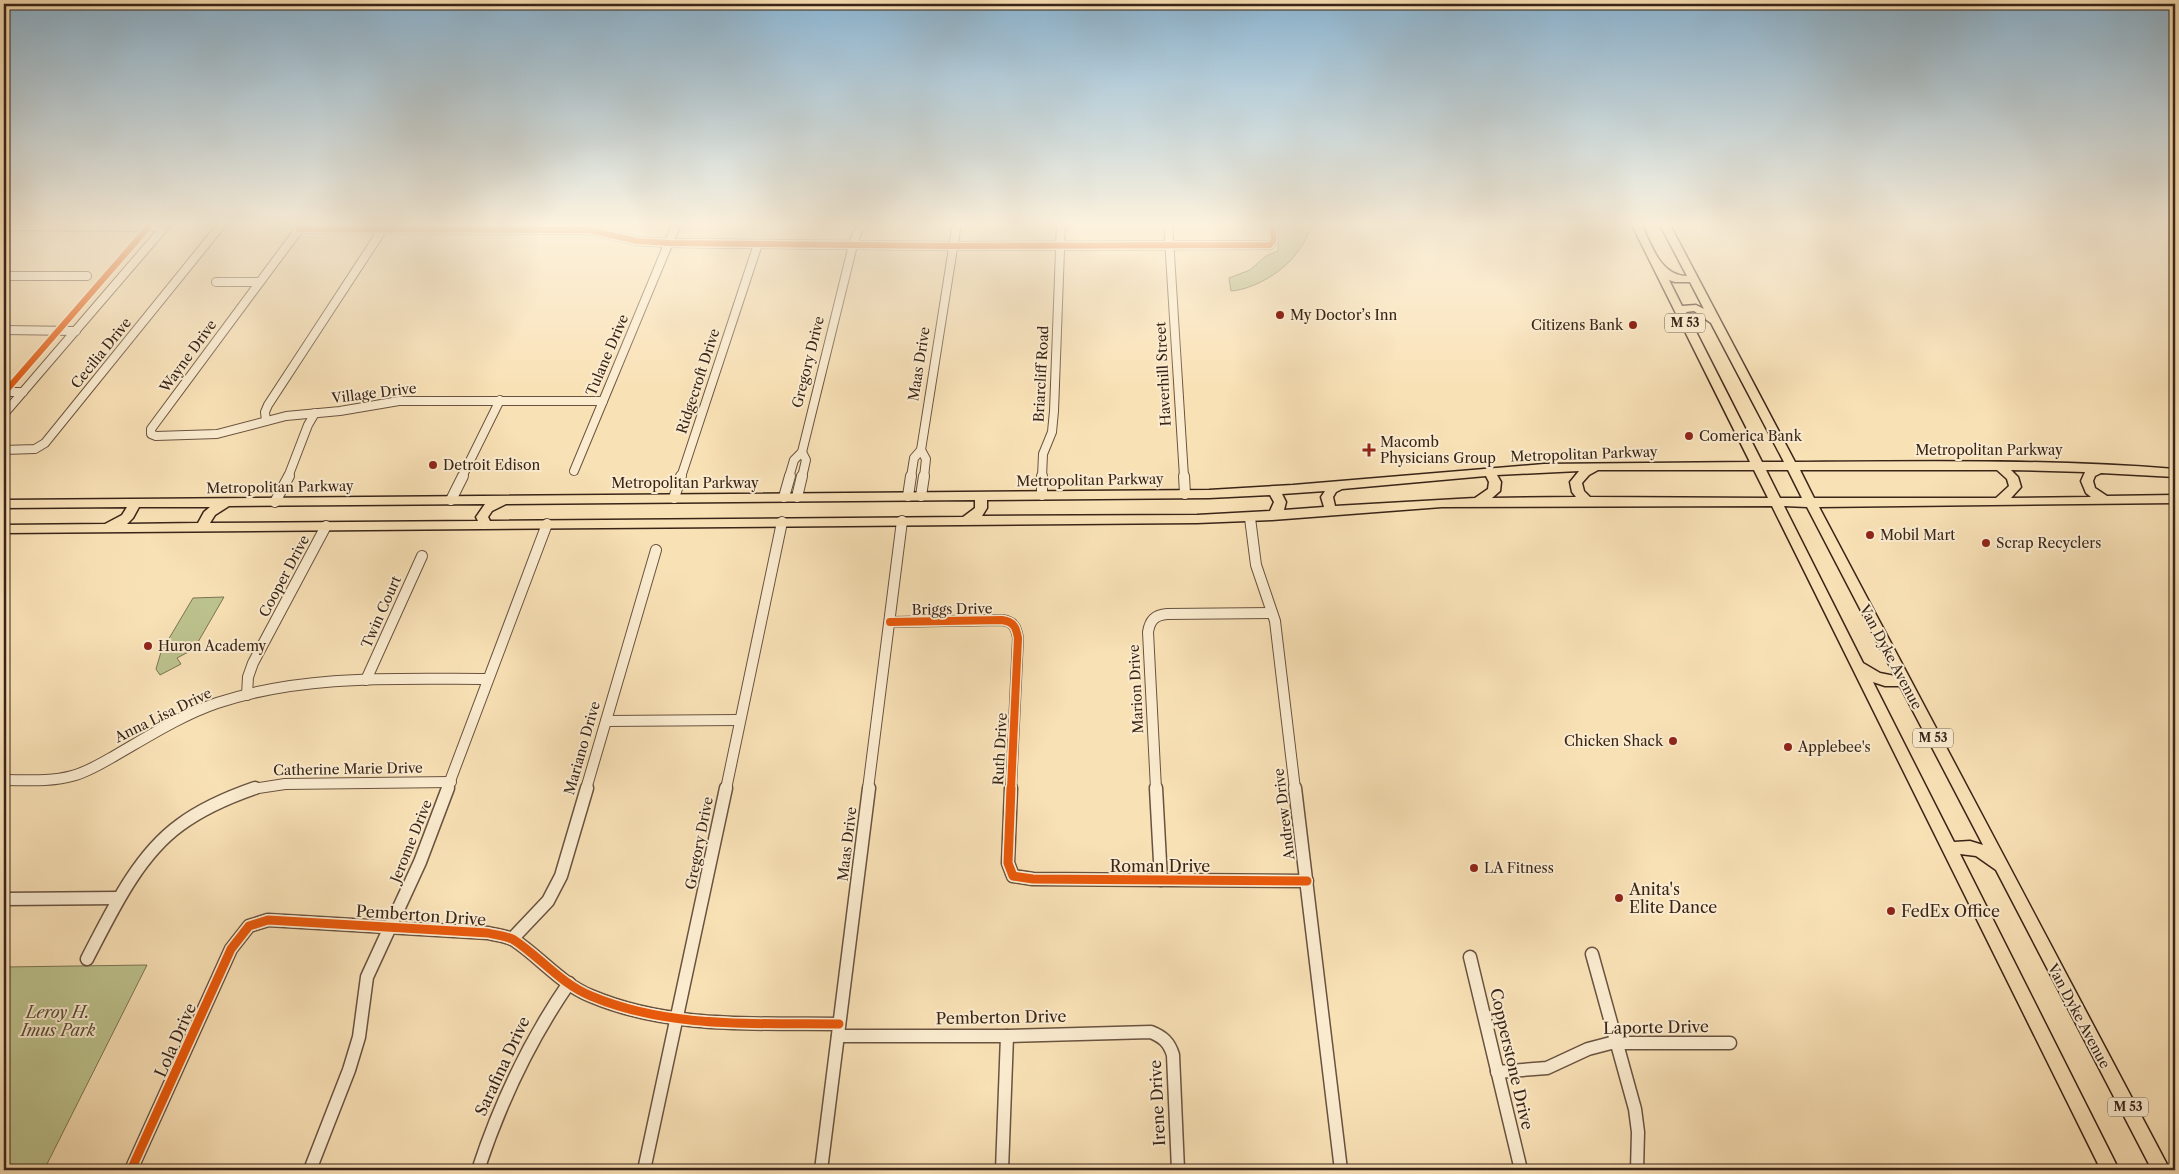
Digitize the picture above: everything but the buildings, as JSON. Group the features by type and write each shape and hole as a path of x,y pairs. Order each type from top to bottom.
{"main road":[{"name":"M 53","path":"1664,278 2110,1170"},
{"path":"1673,278 1693,279"},
{"name":"Van Dyke Avenue","path":"1693,279 2161,1170"},
{"path":"1678,308 1696,308 1716,323"},
{"path":"1999,465 2012,477 2015,487 2000,501"},
{"name":"Metropolitan Parkway","path":"4,504 1184,494 1272,491 1489,472 1595,467 1999,465 2175,471"},
{"path":"1588,503 1578,492 1576,482 1585,472 1595,467"},
{"path":"2101,468 2090,474 2086,481 2090,490 2104,500"},
{"path":"1477,502 1494,491 1495,482 1489,472"},
{"path":"1330,511 1327,497 1332,489 1338,486"},
{"path":"1272,491 1277,495 1280,502 1278,511 1272,516"},
{"path":"966,520 976,515 982,509 979,496"},
{"path":"4,529 1250,518 1396,505 1477,502 1777,504 2175,499"},
{"path":"486,524 482,517 485,511 492,505 504,500"},
{"path":"204,527 204,520 209,513 229,502"},
{"path":"105,528 129,516 133,510 134,503"},
{"path":"1856,664 1881,680 1894,682 1903,680"},
{"path":"1950,850 1963,846 1978,850 1994,861 2006,874"}],"street":[{"path":"4,414 121,278"},
{"name":"Cecilia Drive","path":"4,450 30,450 39,448 45,443 179,278"},
{"name":"Wayne Drive","path":"151,434 151,429 262,278"},
{"path":"266,421 265,412 268,405 352,278"},
{"name":"Tulane Drive","path":"574,471 654,278"},
{"name":"Ridgecroft Drive","path":"674,498 747,278"},
{"name":"Gregory Drive","path":"784,497 794,460 802,452 844,278"},
{"name":"Maas Drive","path":"908,496 914,458 921,450 948,278"},
{"name":"Briarcliff Road","path":"1042,495 1043,454 1052,432 1054,417 1059,278"},
{"name":"Haverhill Street","path":"1171,278 1184,494"},
{"path":"216,282 259,282"},
{"path":"4,330 76,331"},
{"path":"4,392 23,392"},
{"path":"451,500 500,400"},
{"name":"Village Drive","path":"151,434 156,436 209,436 240,430 286,416 340,411 399,401 603,401"},
{"path":"275,502 293,468 315,413"},
{"name":"Maas Drive","path":"921,450 926,459 921,496"},
{"name":"Gregory Drive","path":"797,497 806,460 802,452"},
{"name":"Andrew Drive","path":"1250,518 1258,572 1272,613 1279,652 1341,1170"},
{"name":"Maas Drive","path":"821,1170 902,521"},
{"name":"Gregory Drive","path":"644,1170 782,522"},
{"name":"Jerome Drive","path":"310,1170 359,1037 367,977 420,862 547,524"},
{"name":"Cooper Drive","path":"247,695 248,677 253,663 326,526"},
{"name":"Mariano Drive","path":"512,939 548,901 561,876 656,550"},
{"name":"Twin Court","path":"366,680 422,556"},
{"name":"Marion Drive","path":"1161,880 1148,632 1150,623 1156,616 1167,614 1272,613"},
{"name":"Briggs Drive","path":"890,622 1002,620 1013,623"},
{"name":"Ruth Drive","path":"1013,623 1016,627 1018,638 1008,862 1013,876"},
{"name":"Anna Lisa Drive","path":"4,780 56,779 72,776 94,767 184,718 216,704 247,695 308,683 366,680 488,680"},
{"path":"606,721 739,720"},
{"name":"Catherine Marie Drive","path":"87,959 120,898 145,858 168,835 202,810 241,792 285,784 450,782"},
{"name":"Roman Drive","path":"1013,876 1028,879 1307,881"},
{"path":"4,899 120,898"},
{"name":"Pemberton Drive","path":"249,926 278,919 488,933 512,939 569,983 588,995 612,1004 677,1019 839,1030 1007,1036 1151,1032 1164,1036"},
{"name":"Lola Drive","path":"131,1170 231,948 249,926"},
{"path":"1592,954 1635,1109 1638,1132 1636,1170"},
{"name":"Copperstone Drive","path":"1470,957 1521,1170"},
{"name":"Sarafina Drive","path":"478,1170 487,1142 516,1071 546,1016 569,983"},
{"path":"1002,1170 1007,1036"},
{"name":"Irene Drive","path":"1164,1036 1170,1043 1173,1055 1178,1170"},
{"name":"Laporte Drive","path":"1497,1072 1547,1068 1588,1049 1616,1044 1730,1044"}],"green space":[{"path":"1229,278 1269,278 1250,287 1231,291"},
{"path":"224,597 194,649 177,658 181,664 160,675 156,669 161,652 193,598"},
{"name":"Leroy H. Imus Park","path":"147,965 44,1170 4,1170 4,967"}],"cycle path":[{"path":"4,393 104,278"},
{"path":"890,622 1002,620 1009,621 1016,627 1018,638 1008,863 1013,876 1033,879 1307,881"},
{"path":"131,1170 231,949 249,926 268,920 488,933 512,939 569,983 588,995 611,1004 677,1019 709,1022 839,1024"}],"place":[{"name":"My Doctor’s Inn","path":"1280,315"},
{"name":"Citizens Bank","path":"1633,325"},
{"name":"Comerica Bank","path":"1689,436"},
{"name":"Macomb Physicians Group","path":"1369,450"},
{"name":"Detroit Edison","path":"433,465"},
{"name":"Mobil Mart","path":"1870,535"},
{"name":"Scrap Recyclers","path":"1986,543"},
{"name":"Huron Academy","path":"148,646"},
{"name":"Chicken Shack","path":"1673,741"},
{"name":"Applebee's","path":"1788,747"},
{"name":"LA Fitness","path":"1474,868"},
{"name":"Anita's Elite Dance","path":"1619,898"},
{"name":"FedEx Office","path":"1891,911"}]}
